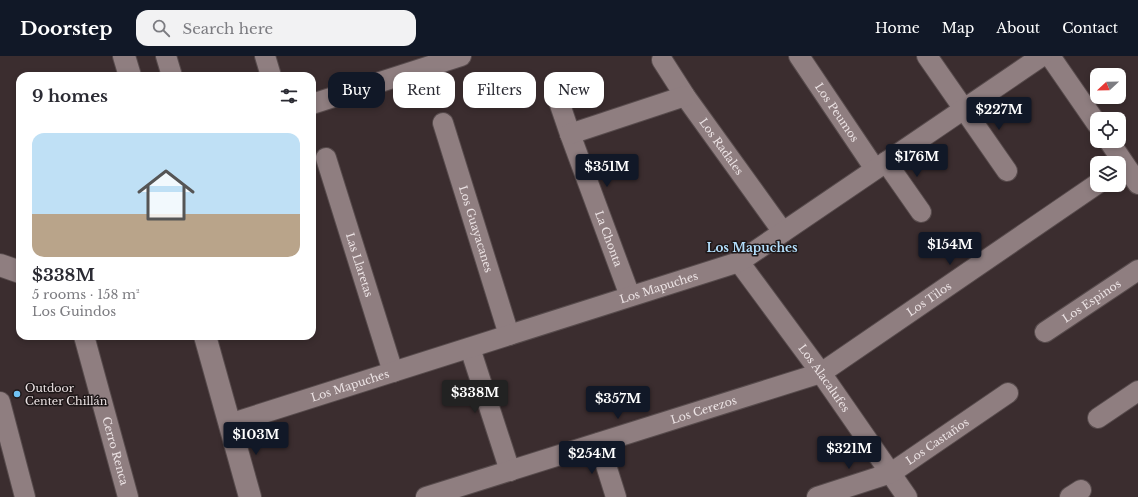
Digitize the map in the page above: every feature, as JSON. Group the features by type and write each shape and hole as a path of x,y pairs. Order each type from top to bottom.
{"main road":[{"path":"124,56 129,72"},
{"path":"0,265 16,271"},
{"path":"204,340 250,497"}],"street":[{"path":"166,56 171,72"},
{"path":"265,56 270,72"},
{"path":"316,103 460,56"},
{"name":"Los Peumos","path":"799,56 881,166 921,212"},
{"path":"927,56 1007,171"},
{"name":"Los Mapuches","path":"229,424 739,262 1042,56"},
{"path":"1050,56 1090,114"},
{"name":"Los Radales","path":"662,60 685,96 783,232"},
{"path":"570,134 685,96"},
{"name":"La Chonta","path":"561,108 630,296"},
{"name":"Los Guayacanes","path":"443,123 509,335"},
{"name":"Las Llaretas","path":"326,158 393,372"},
{"path":"1126,171 1138,184"},
{"name":"Los Tilos","path":"821,373 1090,189"},
{"name":"Los Alacalufes","path":"739,262 821,373 907,497"},
{"name":"Los Espinos","path":"1045,332 1138,270"},
{"name":"Cerro Renca","path":"85,340 128,497"},
{"path":"470,348 510,471"},
{"name":"Los Cerezos","path":"426,497 821,373"},
{"path":"1098,418 1138,391"},
{"name":"Los Castaños","path":"817,497 891,473 1008,393"},
{"path":"2,413 25,497"},
{"path":"599,443 616,497"}],"place":[{"name":"Outdoor Center Chillán","path":"17,394"}],"district":[{"name":"Los Mapuches","path":"752,248"}]}
